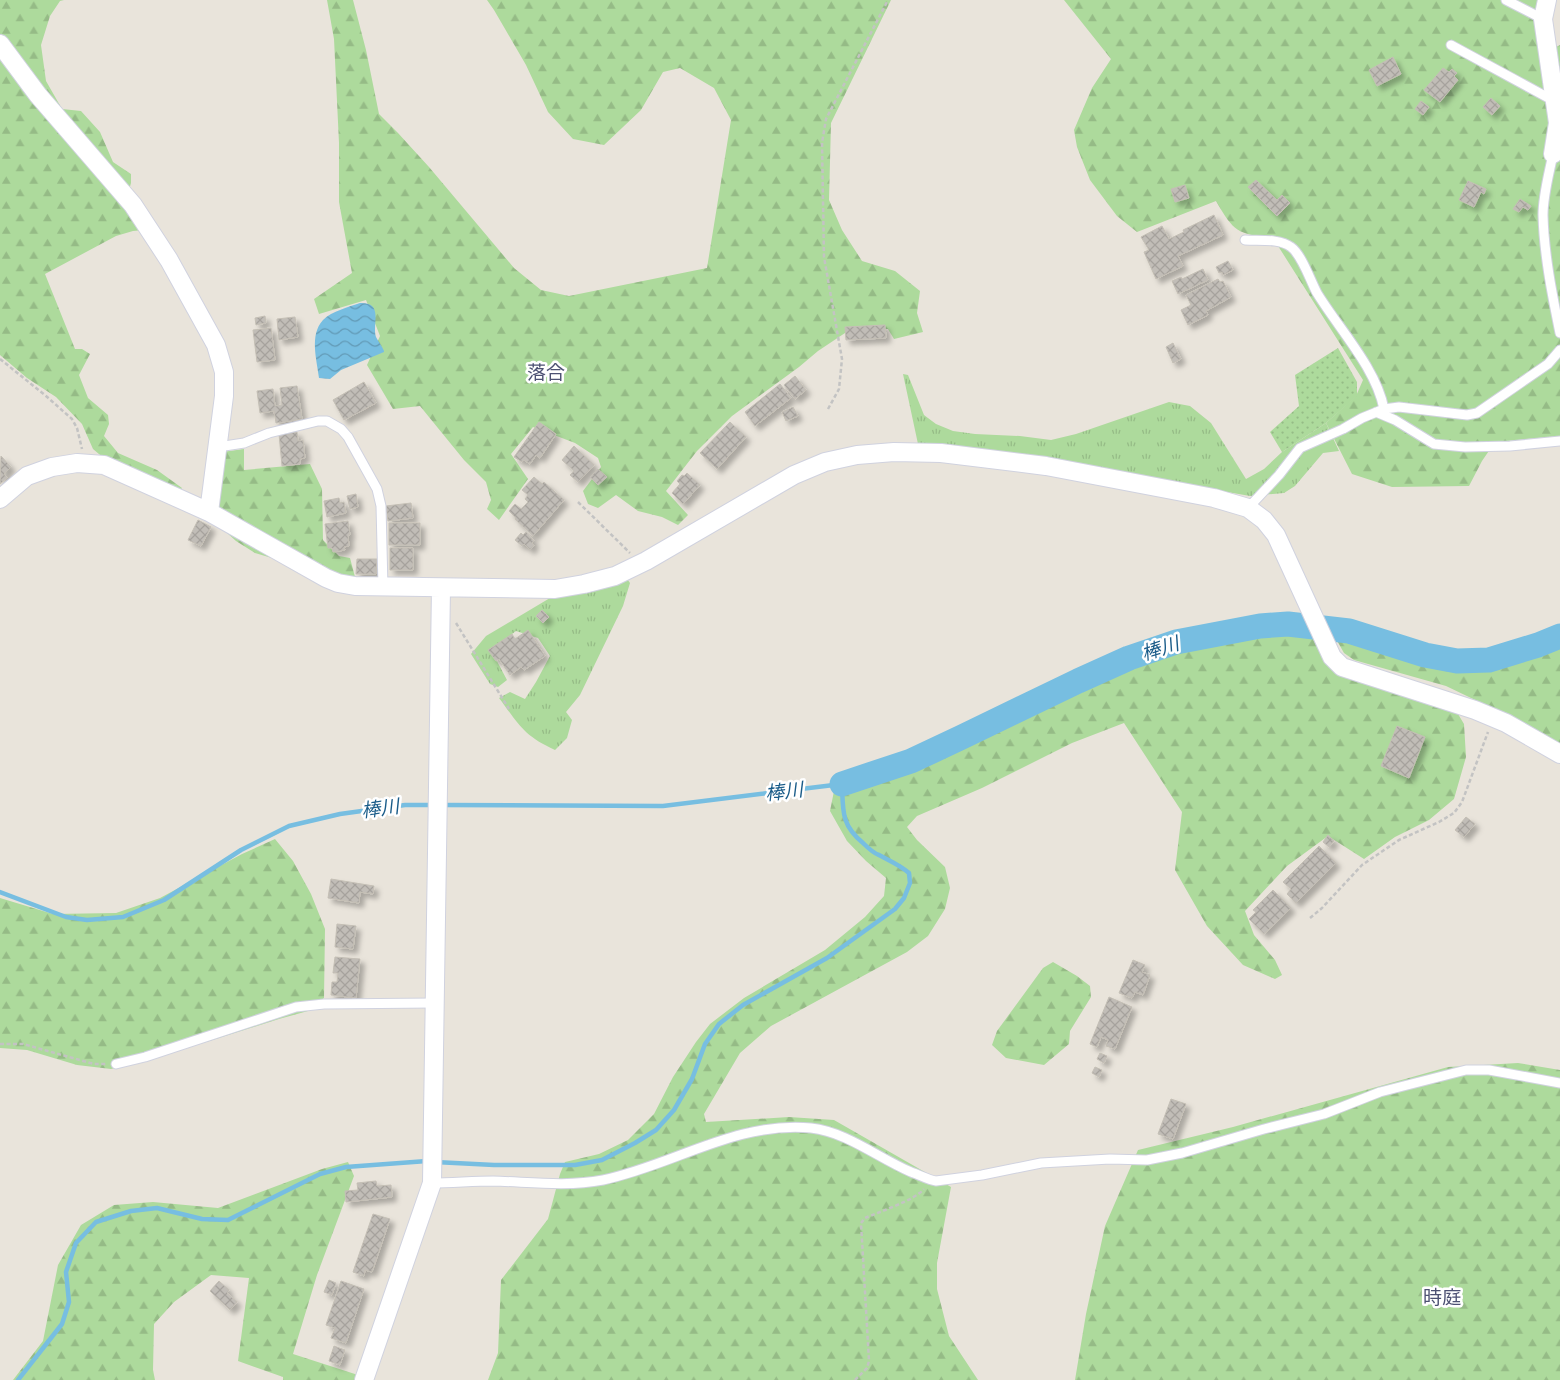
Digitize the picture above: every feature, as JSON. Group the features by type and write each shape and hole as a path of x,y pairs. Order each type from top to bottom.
{"street":[{"path":"1547,0 1543,19 1558,123 1552,154"},
{"path":"0,44 38,95 133,205 169,260 216,345 224,372 224,396 209,512"},
{"path":"0,500 28,476 52,467 77,463 104,465 209,512 338,584 440,594 555,589 615,576 646,561 794,475 825,462 857,455 894,452 941,453 1046,466 1214,498 1248,508 1264,520 1276,535 1332,657 1342,667 1475,710 1506,723 1560,754"},
{"path":"364,1380 432,1183 440,594"}],"lane":[{"path":"1506,0 1543,19"},
{"path":"1451,45 1556,102"},
{"path":"1552,154 1543,213 1544,238 1560,333"},
{"path":"1246,240 1283,242 1298,254 1309,279 1332,317 1368,368 1382,397 1380,410"},
{"path":"1248,508 1280,475 1300,448 1380,410 1399,407 1467,415 1477,413 1548,364 1560,353 1560,350"},
{"path":"1380,410 1434,444 1464,447 1510,446 1560,441"},
{"path":"218,447 244,442 269,433 318,421 327,421 341,429 348,437 377,490 381,506 383,587"},
{"path":"116,1064 145,1057 296,1007 324,1004 434,1003"},
{"path":"432,1183 492,1181 571,1185 628,1174 730,1137 776,1128 812,1128 834,1133 906,1170 931,1180 982,1175 1041,1163 1110,1159 1147,1160 1182,1153 1324,1114 1380,1092 1466,1070 1489,1070 1560,1083"}],"path":[{"path":"828,409 839,389 842,358 824,257 822,143 826,119 888,0"},
{"path":"0,359 72,419 81,438 84,463"},
{"path":"578,502 635,558"},
{"path":"440,594 509,709"},
{"path":"1310,918 1322,908 1362,865 1399,840 1454,813 1462,802 1493,718"},
{"path":"0,1044 24,1044 94,1064 116,1064"},
{"path":"855,1380 867,1368 869,1361 861,1223 865,1218 921,1192 931,1180"}],"green space":[{"path":"0,0 64,0 60,1 50,16 41,45 46,81 62,109 81,111 100,132 113,162 131,174 131,183 125,204 144,230 116,236 45,274 75,349 82,349 90,354 79,375 88,398 108,415 109,424 104,436 118,453 157,470 182,488 178,494 106,460 93,449 82,424 56,397 27,378 0,355"},
{"path":"327,0 353,0 366,50 379,114 429,167 514,268 541,290 569,296 707,268 731,120 714,88 680,68 663,72 641,110 604,145 573,139 548,112 526,65 487,0 891,0 831,123 829,200 842,230 862,261 895,271 920,291 917,313 923,332 894,339 888,329 848,331 818,351 732,416 697,451 666,491 688,515 678,525 662,517 638,511 616,495 598,508 588,504 583,491 601,467 598,458 575,443 533,427 511,454 528,479 499,520 487,509 491,500 486,482 464,460 420,406 393,409 367,365 380,336 366,300 319,314 314,299 352,273 339,202 339,143 334,39"},
{"path":"1064,0 1539,0 1537,4 1541,55 1560,45 1560,436 1495,442 1482,461 1469,486 1392,487 1352,474 1326,423 1356,396 1363,380 1273,238 1251,235 1238,230 1227,219 1216,201 1137,232 1117,216 1090,180 1077,147 1074,130 1092,88 1111,59"},
{"path":"1338,348 1357,382 1357,396 1326,423 1282,452 1270,432 1299,406 1295,375"},
{"path":"903,374 908,375 924,415 936,424 953,431 1051,440 1076,434 1169,402 1190,406 1211,423 1246,479 1264,469 1282,452 1326,423 1339,451 1323,453 1295,486 1284,493 1250,496 1114,472 918,444"},
{"path":"244,449 244,470 310,464 322,489 323,540 339,556 350,558 355,577 349,581 255,553 201,514 208,454"},
{"path":"625,576 630,583 623,606 580,695 566,712 572,720 567,738 555,750 529,735 517,723 499,698 510,692 525,699 550,656 538,638 516,631 491,650 507,680 498,687 490,684 471,654 486,636 555,595"},
{"path":"1303,616 1322,655 1455,709 1464,724 1466,757 1454,799 1429,820 1395,837 1364,859 1328,836 1287,866 1245,911 1254,935 1275,960 1282,975 1275,979 1243,965 1207,926 1175,870 1182,812 1124,723 1072,743 982,788 917,816 907,827 917,840 945,867 950,888 945,909 928,936 907,952 771,1026 740,1053 704,1114 706,1122 789,1117 834,1120 951,1187 937,1263 937,1289 949,1336 978,1380 488,1380 498,1353 501,1280 548,1219 565,1162 599,1154 628,1140 654,1114 673,1077 710,1024 744,998 825,950 865,917 884,896 886,878 847,841 830,811 834,791 841,780 908,755 957,733 1087,667 1129,651 1219,629"},
{"path":"1337,633 1434,661 1467,665 1485,665 1506,661 1560,642 1560,764 1536,747 1494,709 1446,686 1354,660 1344,653 1335,637"},
{"path":"275,839 293,861 311,894 325,929 324,998 308,1011 146,1061 111,1069 77,1065 27,1050 0,1048 0,898 53,914 116,913 160,898 242,854"},
{"path":"1053,962 1090,986 1091,997 1070,1031 1069,1044 1044,1065 1006,1058 992,1045 997,1031 1043,968"},
{"path":"1518,1063 1560,1070 1560,1380 1075,1380 1086,1314 1105,1226 1138,1150 1233,1127 1448,1067"},
{"path":"348,1162 354,1176 317,1275 293,1354 358,1375 357,1380 283,1380 283,1377 238,1361 249,1278 211,1275 174,1302 154,1324 153,1370 155,1380 13,1380 43,1341 58,1265 81,1225 114,1205 153,1202 218,1208 322,1169"}],"water":[{"path":"360,303 372,306 375,310 376,337 384,352 341,370 330,379 319,378 315,340 319,326 331,314"}],"building":[{"path":"1393,57 1401,74 1377,86 1369,70"},
{"path":"1443,68 1449,72 1452,69 1457,73 1454,76 1458,80 1440,102 1424,90"},
{"path":"1491,98 1500,106 1492,115 1483,107"},
{"path":"1421,101 1429,107 1423,115 1415,109"},
{"path":"1256,180 1277,200 1282,195 1290,203 1277,216 1248,187"},
{"path":"1468,181 1486,189 1484,194 1481,192 1474,207 1459,200"},
{"path":"1185,185 1189,198 1175,202 1171,189"},
{"path":"1520,199 1531,206 1528,210 1523,207 1519,212 1513,209"},
{"path":"1214,215 1223,235 1178,256 1183,266 1156,279 1144,252 1149,250 1141,237 1162,226 1169,239"},
{"path":"1228,261 1233,270 1223,275 1222,272 1219,273 1216,267"},
{"path":"1203,269 1208,280 1178,294 1172,281 1181,277 1182,279"},
{"path":"1218,279 1220,282 1223,281 1231,297 1206,311 1208,315 1188,325 1181,310 1191,305 1186,295"},
{"path":"265,316 266,323 256,325 255,318"},
{"path":"295,317 298,337 279,340 277,319"},
{"path":"885,325 886,338 846,340 845,327"},
{"path":"271,328 275,360 257,362 253,330"},
{"path":"1173,343 1181,359 1173,363 1166,347"},
{"path":"795,376 806,390 795,399 784,385"},
{"path":"364,382 376,403 344,420 333,400"},
{"path":"780,384 791,398 755,426 745,412"},
{"path":"297,386 302,419 276,423 274,411 260,413 257,391 273,389 275,406 282,405 280,388"},
{"path":"793,407 798,416 786,421 782,412"},
{"path":"539,422 556,434 540,458 536,455 530,464 524,460 522,462 514,457"},
{"path":"730,422 746,437 717,469 700,453"},
{"path":"297,432 298,441 303,440 305,458 300,459 300,464 282,466 279,434"},
{"path":"574,446 594,465 578,482 570,475 574,471 562,460"},
{"path":"1,456 11,467 4,474 7,478 0,484"},
{"path":"598,469 607,477 598,485 590,477"},
{"path":"687,473 700,485 683,504 672,493 680,484 677,481 682,475 684,476"},
{"path":"534,477 542,484 544,482 564,500 533,536 509,511 515,504 521,509 528,502 525,499 528,495 522,490"},
{"path":"356,494 358,507 350,509 347,496"},
{"path":"339,498 340,503 344,502 346,513 327,517 324,501"},
{"path":"411,503 413,518 388,521 386,506"},
{"path":"198,520 211,527 201,546 188,540"},
{"path":"348,521 349,546 344,547 345,550 333,552 332,548 328,548 325,524"},
{"path":"389,523 420,523 420,545 389,545"},
{"path":"526,532 534,541 532,543 534,545 530,550 524,544 522,546 515,540 521,533 523,535"},
{"path":"390,548 413,548 413,570 390,570"},
{"path":"357,559 377,559 376,574 356,574"},
{"path":"542,610 549,617 543,623 536,616"},
{"path":"528,630 545,656 524,670 521,667 510,675 499,659 496,661 488,650 512,634 515,639"},
{"path":"1397,726 1425,737 1409,778 1381,766"},
{"path":"1466,817 1475,824 1464,837 1455,830"},
{"path":"1328,835 1334,841 1329,847 1323,842"},
{"path":"1319,846 1336,863 1296,903 1287,894 1291,889 1283,882"},
{"path":"331,879 374,886 373,894 360,892 359,903 328,898"},
{"path":"1273,890 1291,908 1264,934 1249,919 1256,912 1253,910"},
{"path":"337,924 356,926 353,949 335,947"},
{"path":"335,957 360,959 356,998 331,995 332,982 337,982 338,973 333,973"},
{"path":"1133,960 1145,965 1142,972 1150,975 1143,995 1135,992 1132,998 1119,993"},
{"path":"1109,997 1132,1007 1115,1049 1106,1046 1108,1040 1101,1037 1097,1047 1090,1044"},
{"path":"1100,1053 1107,1056 1104,1063 1097,1059"},
{"path":"1095,1067 1102,1070 1099,1077 1092,1073"},
{"path":"1171,1099 1186,1104 1173,1139 1158,1134"},
{"path":"376,1181 377,1186 391,1185 392,1197 346,1202 345,1191 358,1190 357,1183"},
{"path":"373,1214 390,1219 372,1272 365,1270 364,1276 353,1272"},
{"path":"329,1280 336,1283 332,1295 324,1292"},
{"path":"219,1281 229,1290 227,1293 237,1302 230,1310 210,1291"},
{"path":"341,1281 364,1289 346,1343 331,1338 335,1328 326,1325"},
{"path":"334,1346 345,1350 340,1365 329,1361"}],"waterway":[{"name":"棒川","path":"842,784 911,761 1129,658 1176,642 1260,626 1288,624 1349,631 1425,655 1457,661 1489,660 1560,636"},
{"path":"435,1162 494,1165 575,1165 602,1160 635,1143 656,1130 674,1110 692,1079 705,1044 719,1024 743,1005 827,958 895,909 904,898 910,883 909,873 873,852 851,830 843,810 842,784 663,806 443,805"},
{"name":"棒川","path":"0,892 66,917 87,920 123,917 164,900 241,850 289,826 340,814 405,805 435,805"},
{"path":"18,1380 62,1324 69,1302 66,1272 76,1243 96,1222 131,1211 157,1208 202,1219 228,1220 320,1174 346,1167 427,1161"}],"district":[{"name":"落合","path":"546,372"},
{"name":"時庭","path":"1442,1297"}]}
